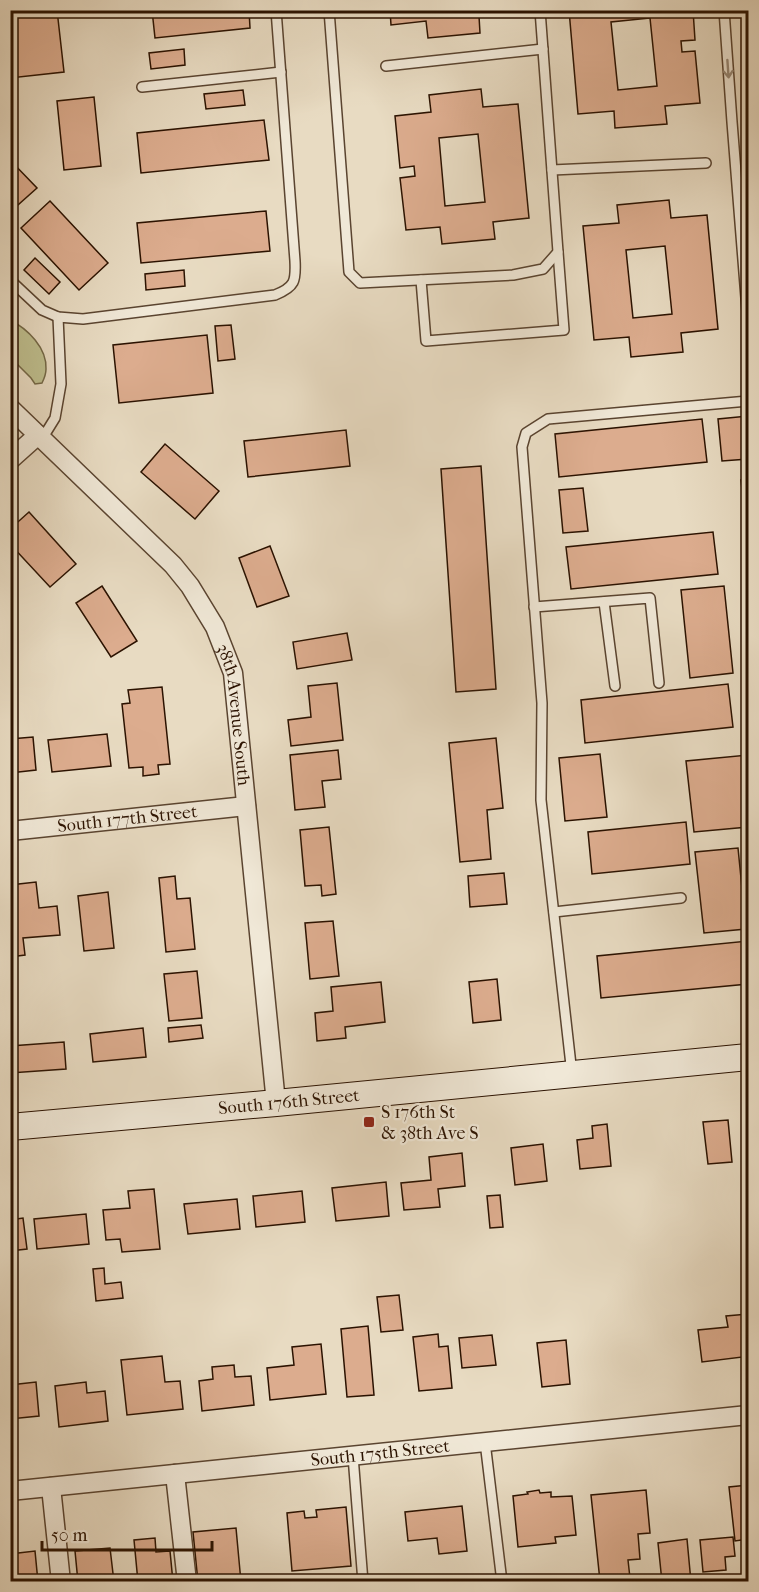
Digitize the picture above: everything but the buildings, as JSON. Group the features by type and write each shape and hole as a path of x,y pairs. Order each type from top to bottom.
{"street":[{"name":"38th Avenue South","path":"10,408 174,565 215,627 233,673 276,1103"},
{"path":"10,460 40,437"},
{"name":"South 177th Street","path":"10,831 246,806"},
{"name":"South 176th Street","path":"10,1127 748,1057"},
{"name":"South 175th Street","path":"10,1491 748,1415"},
{"path":"175,1474 187,1581"},
{"path":"51,1487 61,1581"}],"lane":[{"path":"10,280 42,310 58,317 83,319 275,295 288,289 296,276 276,10"},
{"path":"329,10 349,272 360,283 513,275 543,269 558,252"},
{"path":"421,280 426,341 564,330 540,10"},
{"path":"748,10 724,11 748,323"},
{"path":"386,66 543,49"},
{"path":"142,87 281,72"},
{"path":"552,170 706,163"},
{"path":"40,437 55,418 61,384 58,317"},
{"path":"572,1074 541,800 542,703 522,447 526,433 548,419 748,401"},
{"path":"534,607 650,598 659,683"},
{"path":"604,602 615,686"},
{"path":"554,912 681,898"},
{"path":"485,1442 502,1581"},
{"path":"353,1456 363,1581"}],"green space":[{"path":"10,320 30,334 40,347 46,369 42,383 35,384 11,358"}],"place":[{"name":"S 176th St & 38th Ave S","path":"369,1122"}]}
